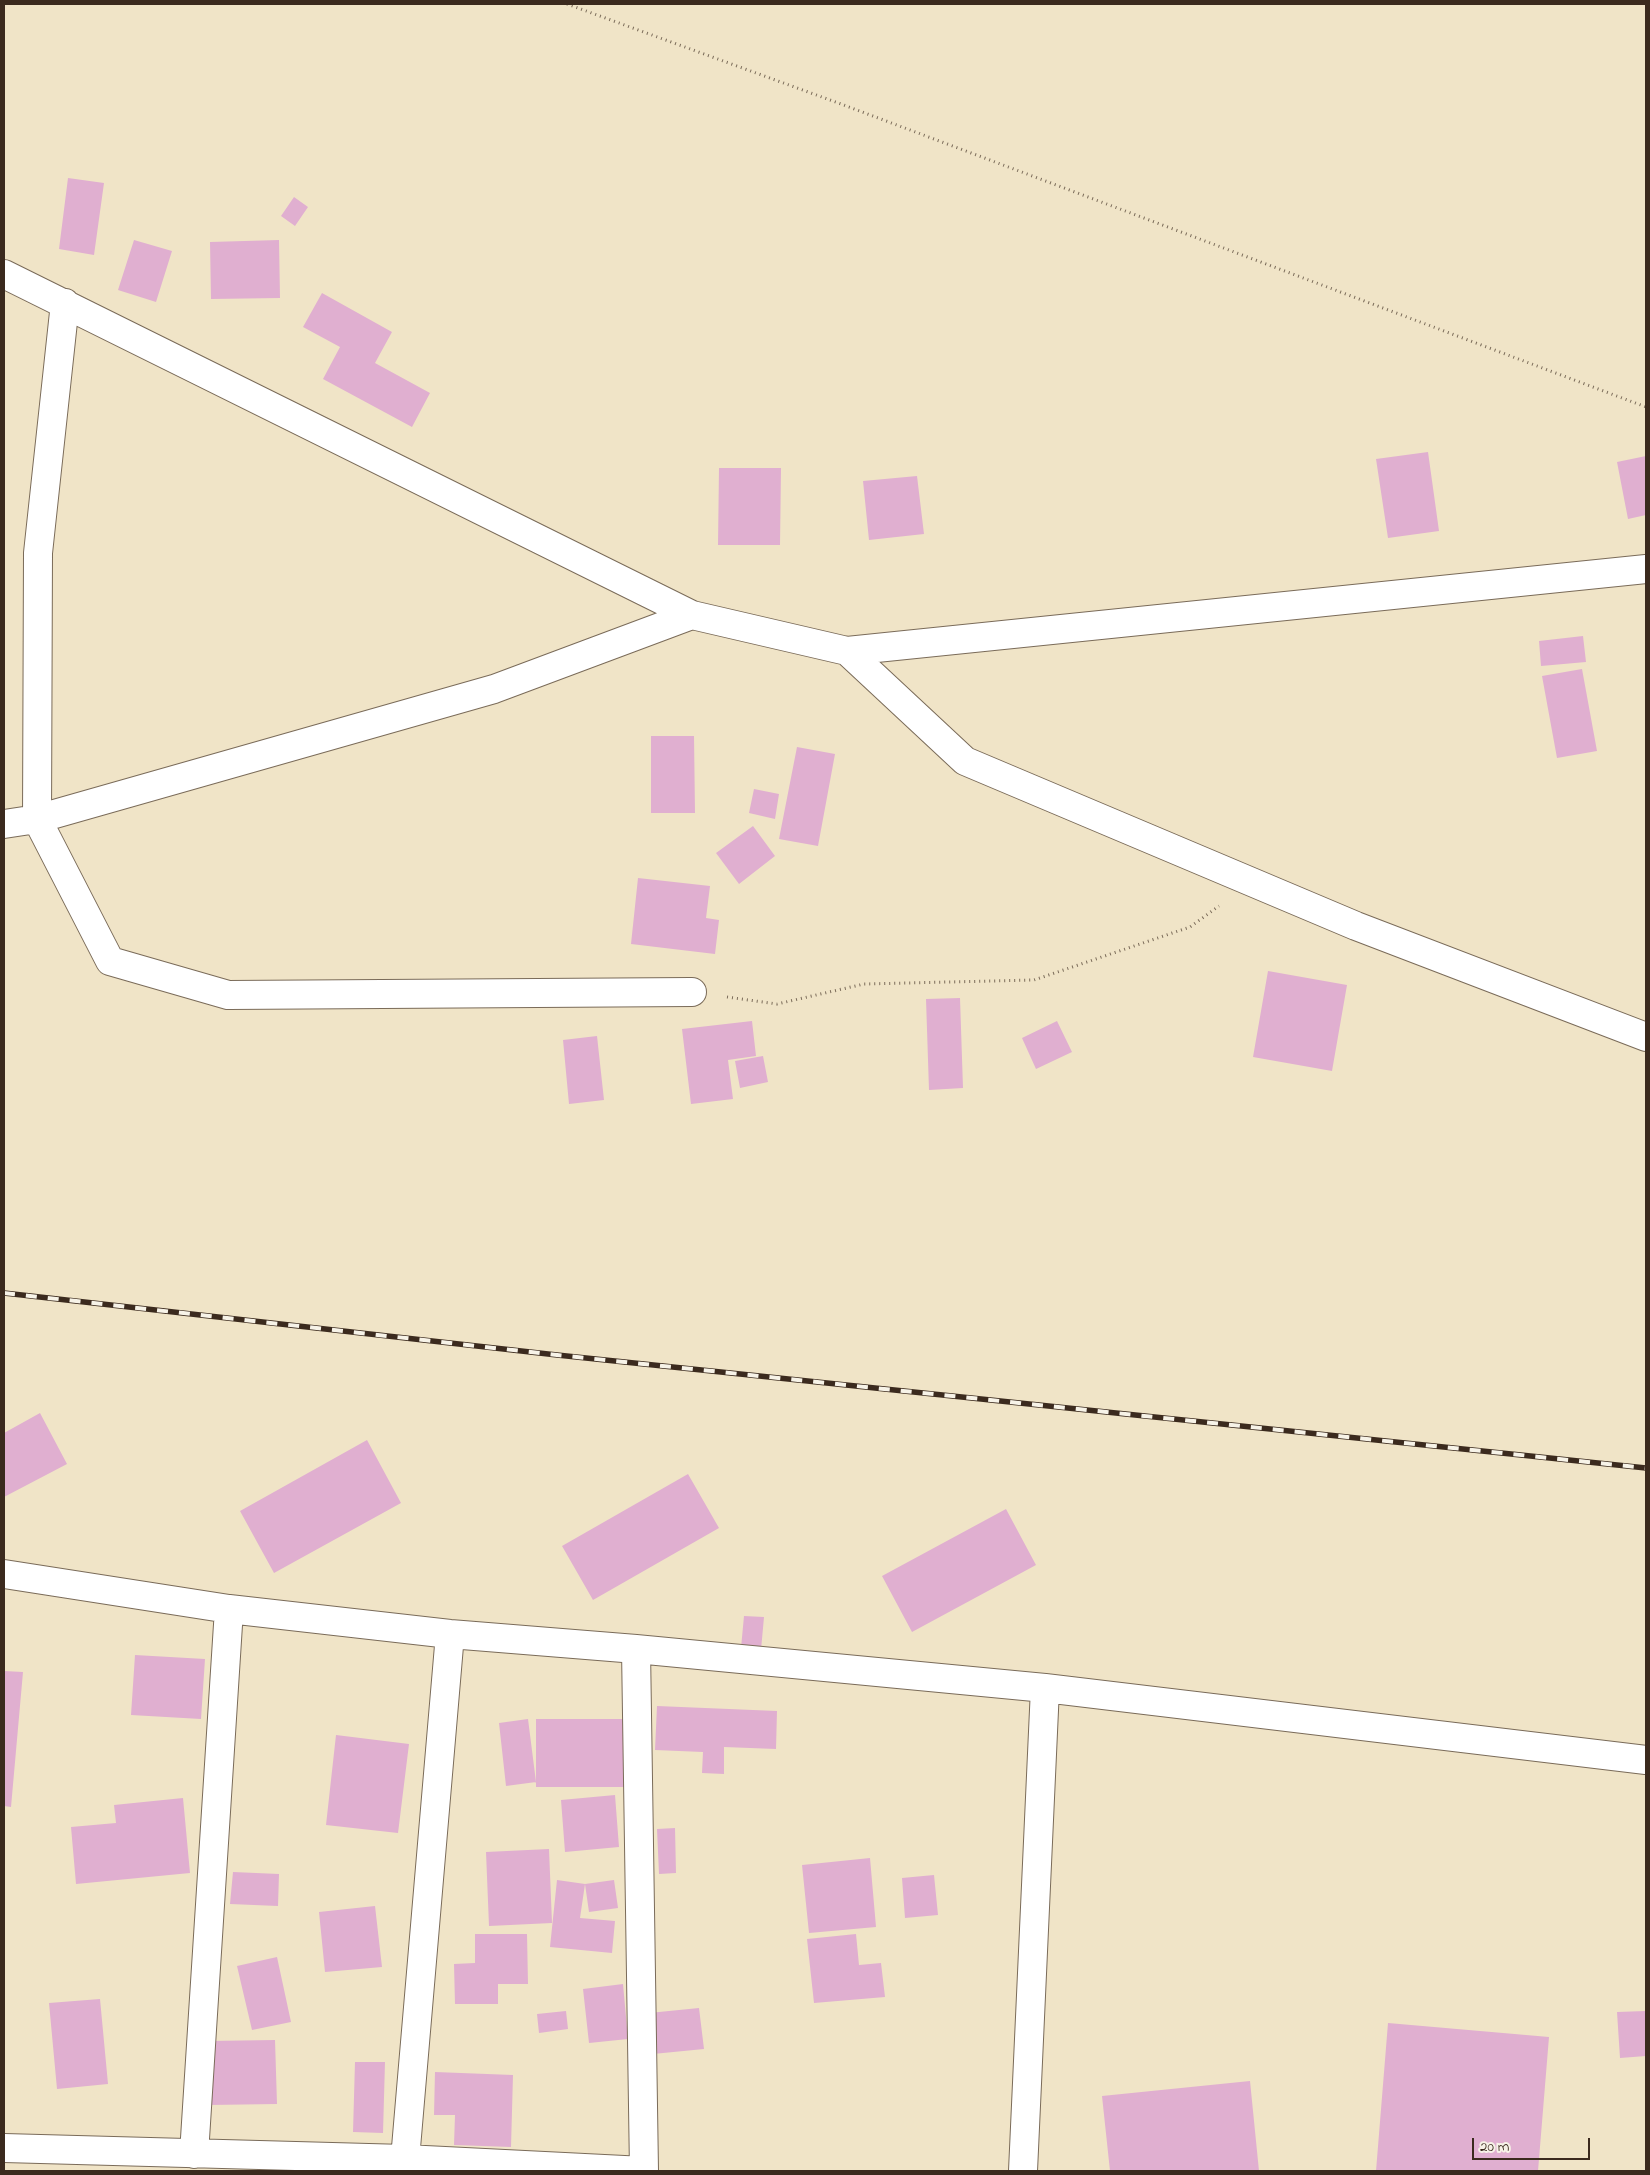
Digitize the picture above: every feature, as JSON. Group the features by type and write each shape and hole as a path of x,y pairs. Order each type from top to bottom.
{"street":[{"path":"4,274 692,615 847,652 1646,569"},
{"path":"65,303 38,553 37,819 110,961 228,995 692,992"},
{"path":"4,824 37,819 494,689 692,615"},
{"path":"847,652 965,760 1356,926 1646,1037"},
{"path":"4,1574 229,1609 450,1634 636,1649 1045,1688 1646,1760"},
{"path":"194,2154 229,1609"},
{"path":"404,2165 450,1634"},
{"path":"636,1649 644,2171"},
{"path":"1022,2171 1045,1688"},
{"path":"4,2148 194,2154 404,2165 649,2171"}],"path":[{"path":"567,4 842,104 1646,407"},
{"path":"692,992 777,1004 864,984 1034,980 1190,927 1252,881"}],"building":[{"path":"68,178 104,183 94,255 59,249"},
{"path":"294,197 308,207 295,226 281,216"},
{"path":"134,240 172,251 156,302 118,290"},
{"path":"279,240 280,298 211,299 210,242"},
{"path":"322,293 392,332 375,363 430,393 412,427 323,379 340,347 303,327"},
{"path":"1428,452 1439,531 1388,538 1376,459"},
{"path":"1646,456 1646,515 1628,519 1617,462"},
{"path":"719,468 781,468 780,545 718,545"},
{"path":"917,476 924,534 869,540 863,481"},
{"path":"1583,636 1586,662 1541,666 1539,641"},
{"path":"1582,669 1597,751 1557,758 1542,676"},
{"path":"651,736 694,736 695,813 651,813"},
{"path":"797,747 835,754 818,846 779,839"},
{"path":"754,789 779,794 775,819 749,813"},
{"path":"753,826 775,856 739,884 716,853"},
{"path":"638,878 710,886 706,918 719,920 715,954 631,944"},
{"path":"1268,971 1347,985 1332,1071 1253,1057"},
{"path":"960,998 963,1088 929,1090 926,999"},
{"path":"752,1021 756,1056 728,1060 733,1099 691,1104 682,1029"},
{"path":"1057,1021 1072,1052 1036,1069 1022,1038"},
{"path":"597,1036 604,1100 569,1104 563,1040"},
{"path":"763,1056 768,1082 740,1088 735,1061"},
{"path":"40,1413 67,1464 4,1497 4,1433"},
{"path":"367,1440 401,1503 274,1573 240,1511"},
{"path":"688,1474 719,1528 593,1600 562,1546"},
{"path":"1006,1509 1036,1565 912,1632 882,1576"},
{"path":"744,1616 764,1617 761,1650 741,1648"},
{"path":"135,1655 205,1659 201,1719 131,1715"},
{"path":"4,1671 23,1672 11,1807 4,1806"},
{"path":"657,1706 777,1711 776,1749 724,1747 724,1774 702,1773 703,1752 655,1750"},
{"path":"528,1719 536,1782 506,1786 499,1723"},
{"path":"536,1719 626,1719 626,1787 536,1787"},
{"path":"336,1735 409,1744 398,1833 326,1825"},
{"path":"615,1795 619,1847 565,1852 561,1800"},
{"path":"183,1798 190,1873 76,1884 71,1827 116,1823 114,1805"},
{"path":"675,1828 676,1873 659,1874 657,1829"},
{"path":"549,1849 552,1923 489,1926 486,1852"},
{"path":"870,1858 876,1927 809,1933 802,1865"},
{"path":"233,1872 279,1874 278,1906 230,1904"},
{"path":"934,1875 938,1915 905,1918 902,1878"},
{"path":"557,1880 585,1884 580,1918 615,1921 612,1953 550,1947"},
{"path":"614,1880 618,1908 589,1912 585,1884"},
{"path":"375,1906 382,1967 325,1972 319,1912"},
{"path":"475,1934 527,1934 528,1984 498,1984 498,2004 455,2004 454,1964 475,1963"},
{"path":"856,1934 859,1965 881,1963 885,1997 814,2003 807,1939"},
{"path":"277,1957 291,2022 252,2030 237,1966"},
{"path":"623,1984 628,2039 589,2043 583,1989"},
{"path":"100,1999 108,2084 57,2089 49,2003"},
{"path":"699,2008 704,2049 653,2054 649,2013"},
{"path":"566,2011 568,2029 539,2033 537,2014"},
{"path":"1646,2011 1646,2056 1620,2058 1617,2012"},
{"path":"1388,2023 1549,2037 1538,2171 1376,2171"},
{"path":"275,2040 277,2104 209,2105 207,2041"},
{"path":"355,2062 385,2062 383,2133 353,2132"},
{"path":"435,2072 513,2075 511,2147 454,2145 455,2115 434,2115"},
{"path":"1250,2081 1259,2171 1110,2171 1102,2096"}],"railway":[{"path":"4,1293 557,1355 1646,1468"}]}
